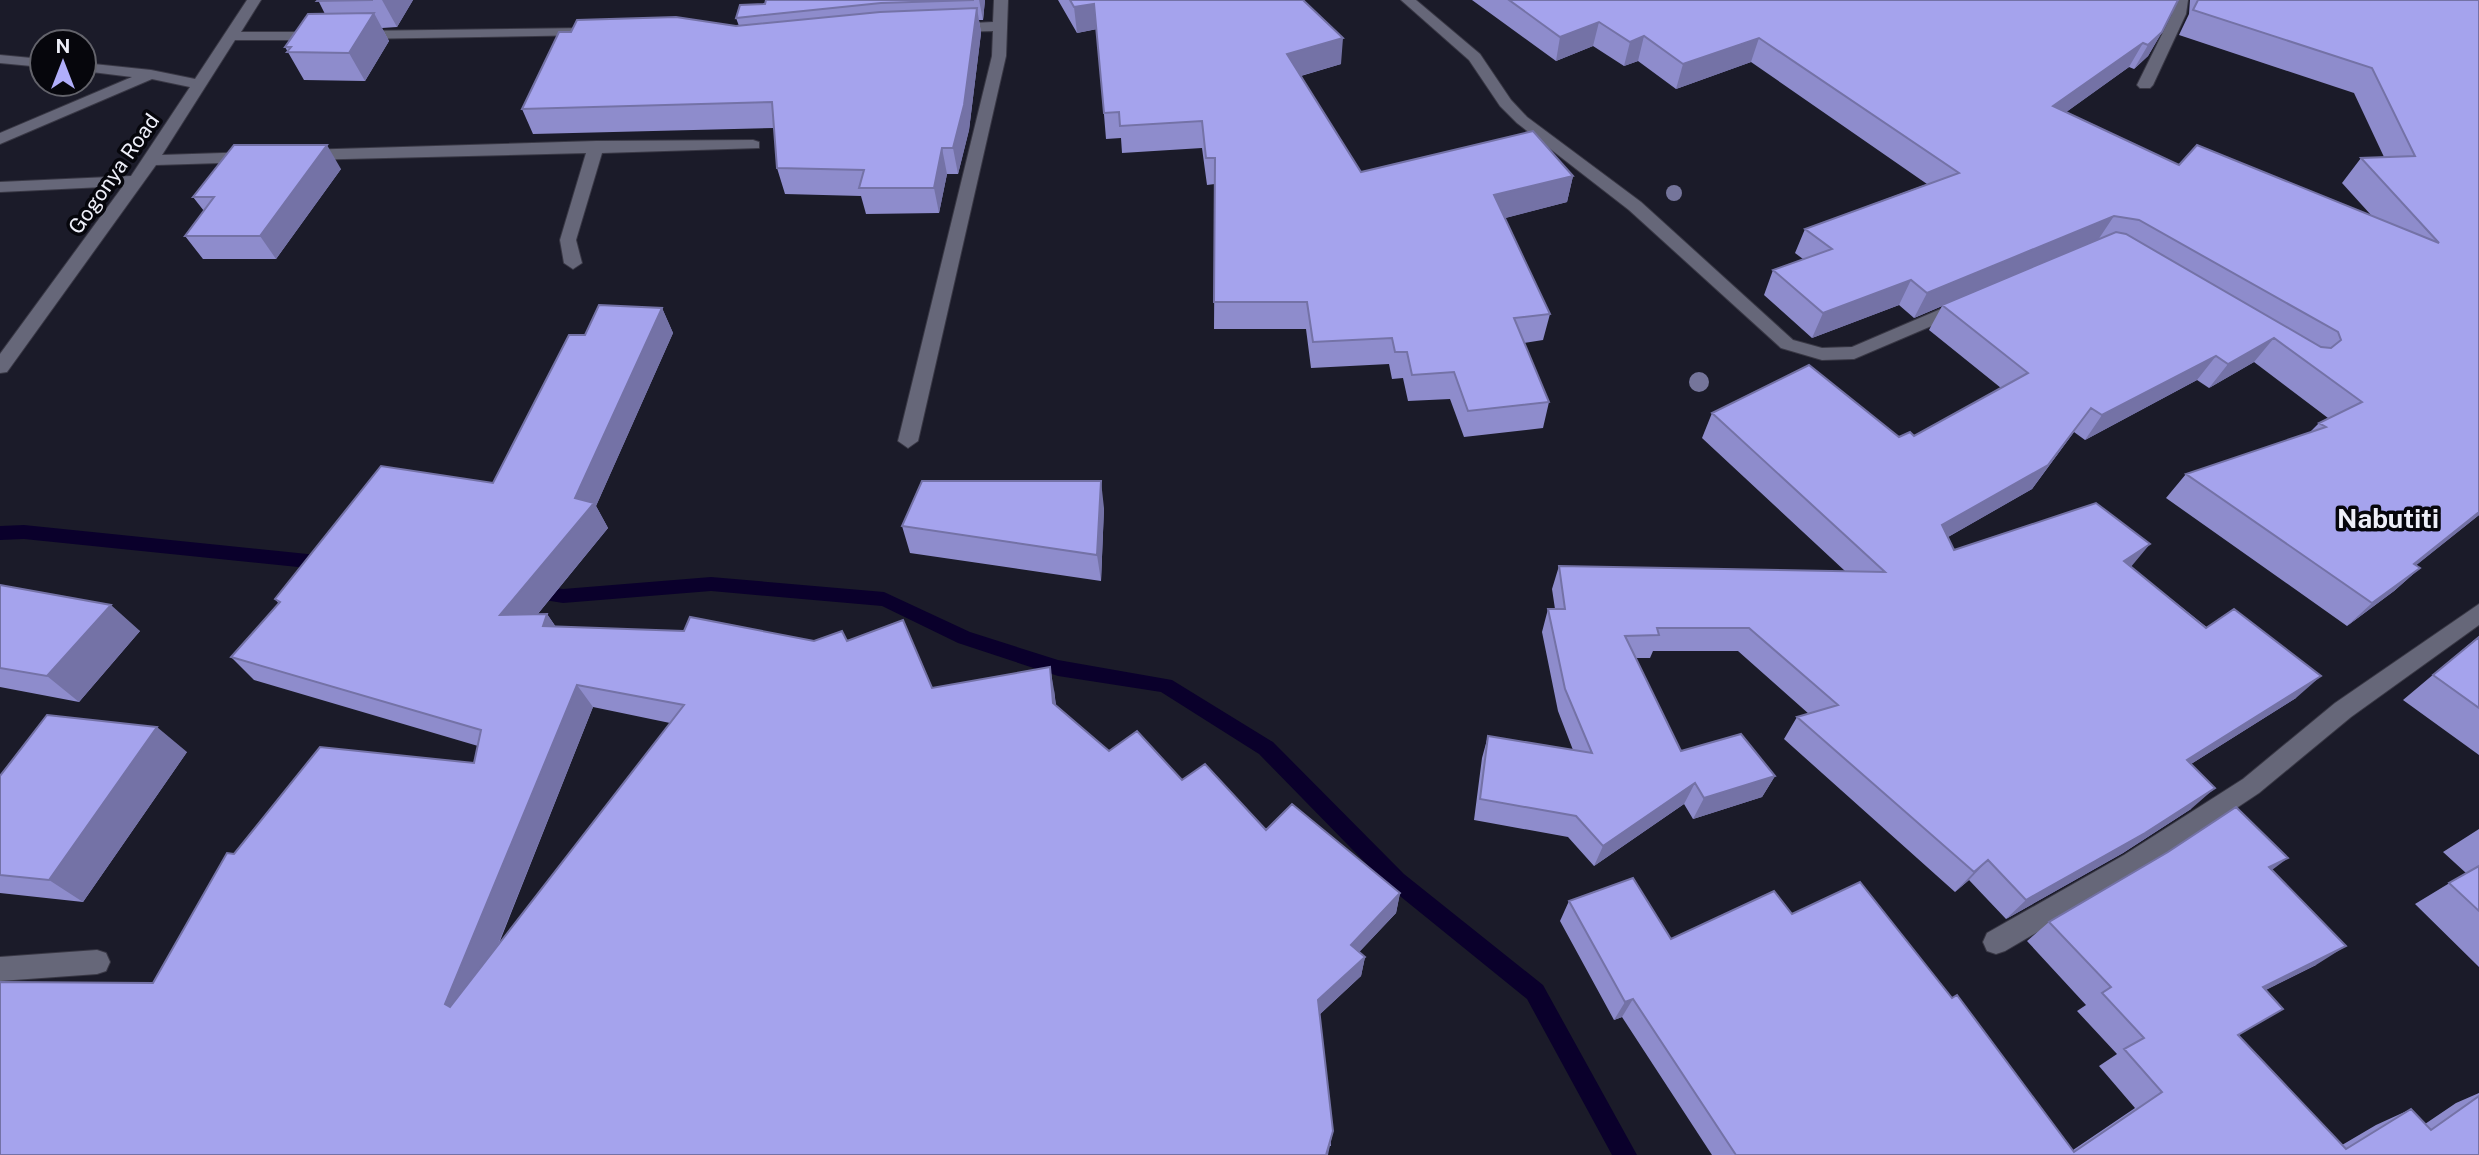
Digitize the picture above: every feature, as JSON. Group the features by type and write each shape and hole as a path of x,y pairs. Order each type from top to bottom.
{"street":[{"name":"Gogonya Road","path":"0,367 136,181 254,0"},
{"path":"908,441 999,56 1001,0"},
{"path":"1408,0 1475,57 1505,103 1522,120 1635,206 1787,344 1822,354 1854,353 1978,299"},
{"path":"2145,85 2179,14 2181,0"},
{"path":"935,29 998,26"},
{"path":"232,36 603,32"},
{"path":"0,59 28,62"},
{"path":"98,68 151,74 201,85"},
{"path":"0,139 151,74"},
{"path":"150,160 596,146 753,145"},
{"path":"573,263 568,240 596,146"},
{"path":"0,187 136,181"},
{"path":"1996,942 2133,863 2251,786 2343,710 2479,613"},
{"path":"0,969 96,962"}],"building":[{"path":"766,0 974,0 881,3 736,18 740,5 765,4"},
{"path":"1070,0 1303,0 1343,38 1287,54 1361,172 1533,131 1573,176 1494,195 1550,314 1514,318 1549,402 1468,411 1454,372 1412,375 1407,352 1395,352 1392,338 1313,342 1307,302 1214,302 1215,158 1206,158 1202,121 1120,126 1119,112 1104,113 1094,4 1074,7"},
{"path":"1509,0 2178,0 2162,32 2148,45 2143,43 2053,106 2179,165 2197,145 2439,243 2361,158 2415,156 2372,68 2193,10 2198,0 2479,0 2479,512 2414,564 2420,568 2372,603 2186,474 2326,427 2319,423 2362,402 2274,338 2228,364 2216,356 2102,415 2091,408 2048,465 1942,525 1954,550 2096,503 2150,544 2124,561 2206,628 2234,609 2321,676 2187,760 2215,788 2145,833 2026,900 1988,860 1974,872 1797,717 1838,705 1749,628 1657,628 1659,635 1625,636 1681,751 1741,734 1775,776 1704,798 1695,783 1603,846 1576,816 1480,799 1488,736 1592,753 1565,689 1548,609 1565,609 1559,566 1885,572 1712,413 1809,365 1899,437 1910,432 1914,436 2028,373 1942,305 2116,232 2126,234 2321,347 2331,348 2341,340 2338,332 2139,220 2114,216 1927,293 1911,280 1823,313 1773,270 1832,249 1805,229 1959,173 1759,38 1683,64 1644,36 1630,42 1599,22 1560,37"},
{"path":"977,8 964,105 953,148 942,148 934,188 859,188 864,170 777,168 772,102 522,109 559,32 571,32 577,20 676,17 736,26 880,12"},
{"path":"374,13 349,53 287,52 291,47 285,47 308,14"},
{"path":"234,145 327,145 260,236 185,236 214,197 193,197"},
{"path":"599,305 662,308 575,498 594,503 500,615 547,614 543,626 684,631 690,617 814,641 842,631 847,641 903,620 932,688 1050,667 1053,703 1109,751 1137,731 1182,780 1205,764 1266,830 1292,804 1400,893 1351,945 1365,957 1318,1000 1333,1131 1326,1155 0,1155 0,982 153,983 227,853 234,854 320,747 474,763 481,730 231,657 280,602 275,599 381,466 493,483 569,335 585,335","holes":["577,685 684,705 450,1007 445,1004"]},
{"path":"922,481 1101,481 1097,555 902,526"},
{"path":"0,585 111,605 47,676 0,668"},
{"path":"2479,637 2479,708 2433,675"},
{"path":"47,715 157,727 49,880 0,875 0,776"},
{"path":"2236,807 2288,858 2269,867 2346,946 2263,987 2283,1009 2238,1035 2346,1149 2411,1109 2431,1130 2479,1096 2479,1155 1736,1155 1633,999 1625,1002 1569,901 1633,878 1671,939 1774,891 1792,914 1860,882 1952,998 1957,995 2074,1152 2162,1092 2124,1049 2144,1038 2102,993 2111,987 2049,922 2168,852"},
{"path":"2479,866 2479,911 2449,883"}],"waterway":[{"path":"0,533 24,532 327,563"},
{"path":"532,592 563,596 711,584 884,599 964,638 1058,668 1165,685 1266,748 1397,881 1535,992 1625,1155"}],"district":[{"name":"Nabutiti","path":"2388,519"}]}
